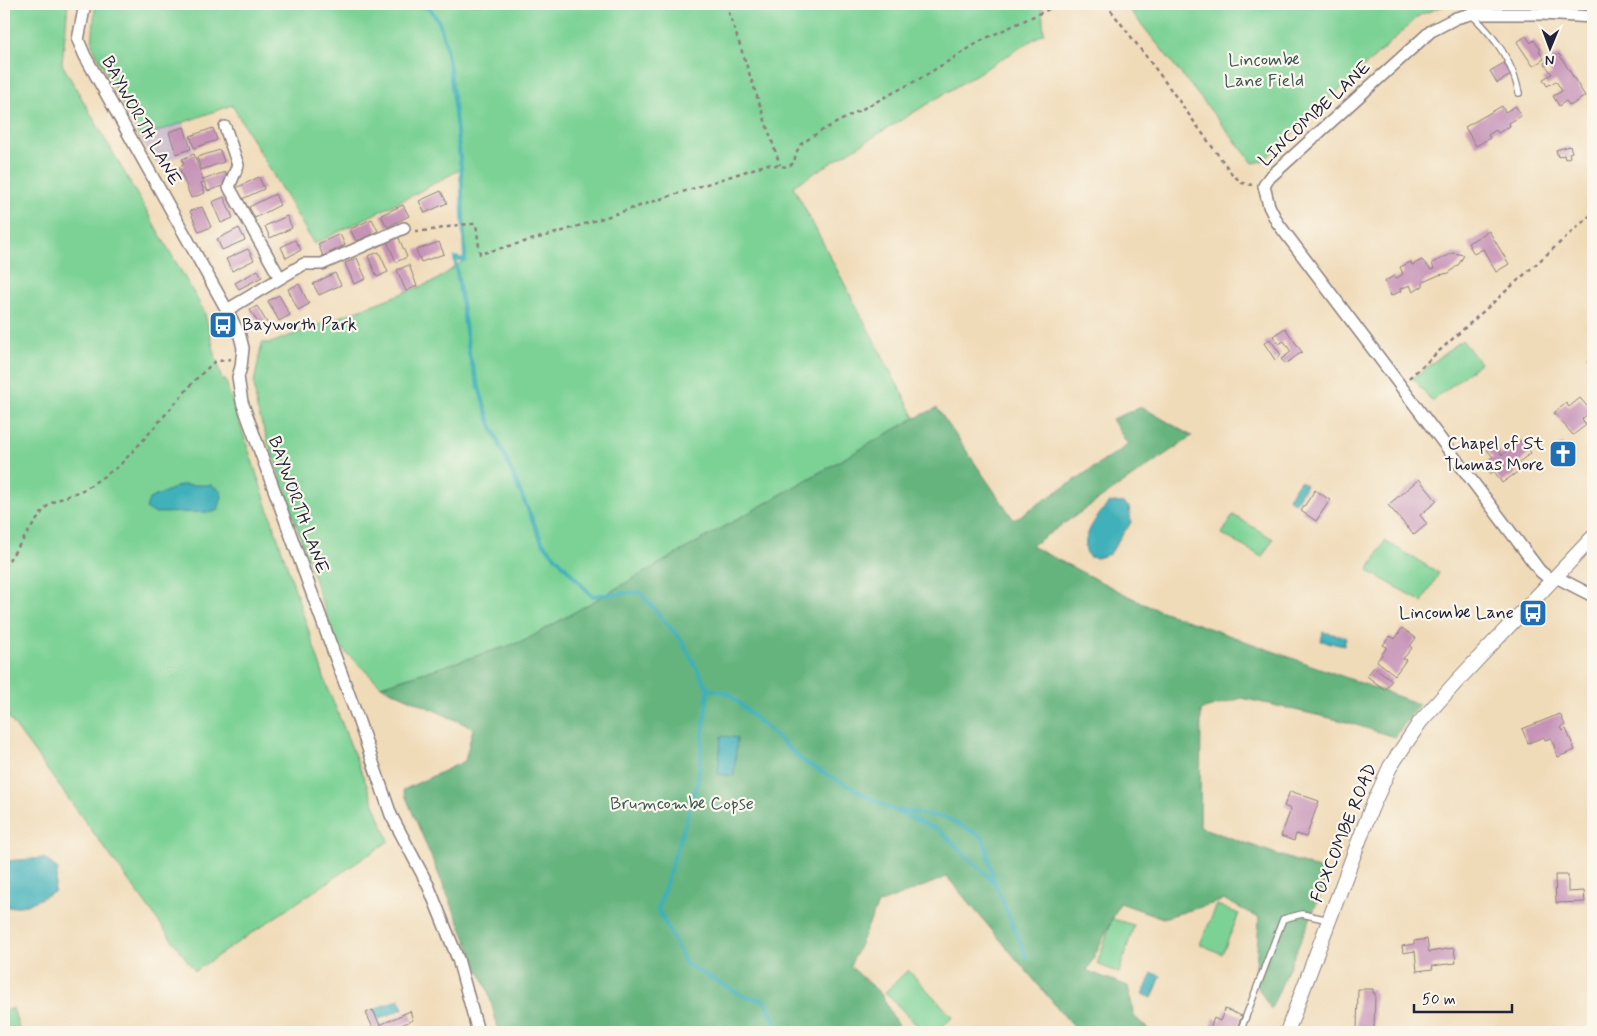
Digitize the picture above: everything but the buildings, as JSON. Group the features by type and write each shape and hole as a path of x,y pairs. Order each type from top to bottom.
{"street":[{"name":"BAYWORTH LANE","path":"85,4 78,40 85,56 240,336 243,348 238,377 242,402 358,719 391,815 428,885 458,959 478,1032"},
{"name":"LINCOMBE LANE","path":"1593,17 1542,9 1471,14 1456,18 1431,31 1269,178 1264,186 1269,206 1276,222 1540,571 1593,596"},
{"path":"225,127 238,166 229,187 280,278"},
{"path":"227,310 304,264 322,264 404,228"},
{"name":"FOXCOMBE ROAD","path":"1287,1032 1371,809 1390,767 1420,722 1593,537"}],"lane":[{"path":"1471,14 1499,44 1510,64 1519,93"},
{"path":"1240,1032 1283,919 1302,914 1329,920"}],"path":[{"path":"726,4 780,165"},
{"path":"404,228 416,232 460,224 476,224 480,254 560,232 768,164 787,167 794,163 796,153 801,144 827,128 921,78 984,39 1060,4"},
{"path":"1107,4 1232,174 1242,182 1252,186 1264,186"},
{"path":"1401,386 1593,212"},
{"path":"4,567 45,508 53,502 98,482 119,466 196,379 214,362 242,357"}],"shaded area":[{"path":"183,122 194,152 156,164 140,138"}],"green space":[{"path":"4,4 68,4 62,64 204,311 222,381 225,379 327,686 389,841 195,971 4,711"},
{"path":"99,4 1048,4 1042,7 1044,33 793,186 915,418 524,641 381,686 336,643 257,409 254,383 262,343 271,343 435,281 465,260 461,169 314,244 232,105 140,138 92,45 95,8"},
{"name":"Lincombe Lane Field","path":"1125,4 1449,4 1420,15 1263,161 1253,163"},
{"path":"1462,340 1480,363 1432,401 1413,378"},
{"name":"Brumcombe Copse","path":"1142,407 1192,436 1031,546 1148,606 1419,704 1395,737 1343,721 1242,698 1201,710 1200,827 1330,873 1271,1009 1255,983 1259,918 1225,900 1163,918 1120,903 1087,971 1128,986 1134,1016 1151,1032 1078,1032 947,877 878,904 850,966 881,994 901,1032 499,1032 488,991 403,790 465,761 473,728 381,686 524,641 915,418 937,408 1014,520 1128,445 1112,419"},
{"path":"1233,515 1273,539 1262,557 1222,534"},
{"path":"1385,541 1439,573 1422,602 1368,571"},
{"path":"1217,905 1239,914 1222,954 1200,944"},
{"path":"1112,919 1134,925 1119,973 1097,964"},
{"path":"908,970 953,1017 936,1032 923,1032 885,992"},
{"path":"13,1008 20,1032 4,1032 4,1011"}],"water":[{"path":"1300,481 1306,485 1295,503 1288,498"},
{"path":"181,485 211,485 220,490 222,497 218,510 213,512 154,513 146,508 149,499"},
{"path":"1109,503 1123,503 1129,507 1131,522 1110,554 1098,558 1089,557 1086,543 1090,528"},
{"path":"1323,632 1346,637 1344,646 1321,641"},
{"path":"721,736 737,738 734,776 718,774"},
{"path":"44,858 58,869 54,892 27,905 4,908 4,861"},
{"path":"1152,973 1161,976 1152,998 1143,994"},
{"path":"399,999 403,1009 377,1020 373,1010"}],"waterway":[{"path":"416,4 430,9 439,22 450,70 461,168 465,260 455,258 470,358 489,420 542,542 592,596 640,592 681,640 708,689 698,782 658,909 686,964 743,996 764,1000 777,1026"},
{"path":"708,689 728,693 804,762 890,809 944,817 983,837 995,883 1027,958"},
{"path":"897,812 939,830 995,883"}],"place":[{"name":"Bayworth Park","path":"223,325"},
{"name":"Chapel of St Thomas More","path":"1563,454"},
{"name":"Lincombe Lane","path":"1533,613"}]}
